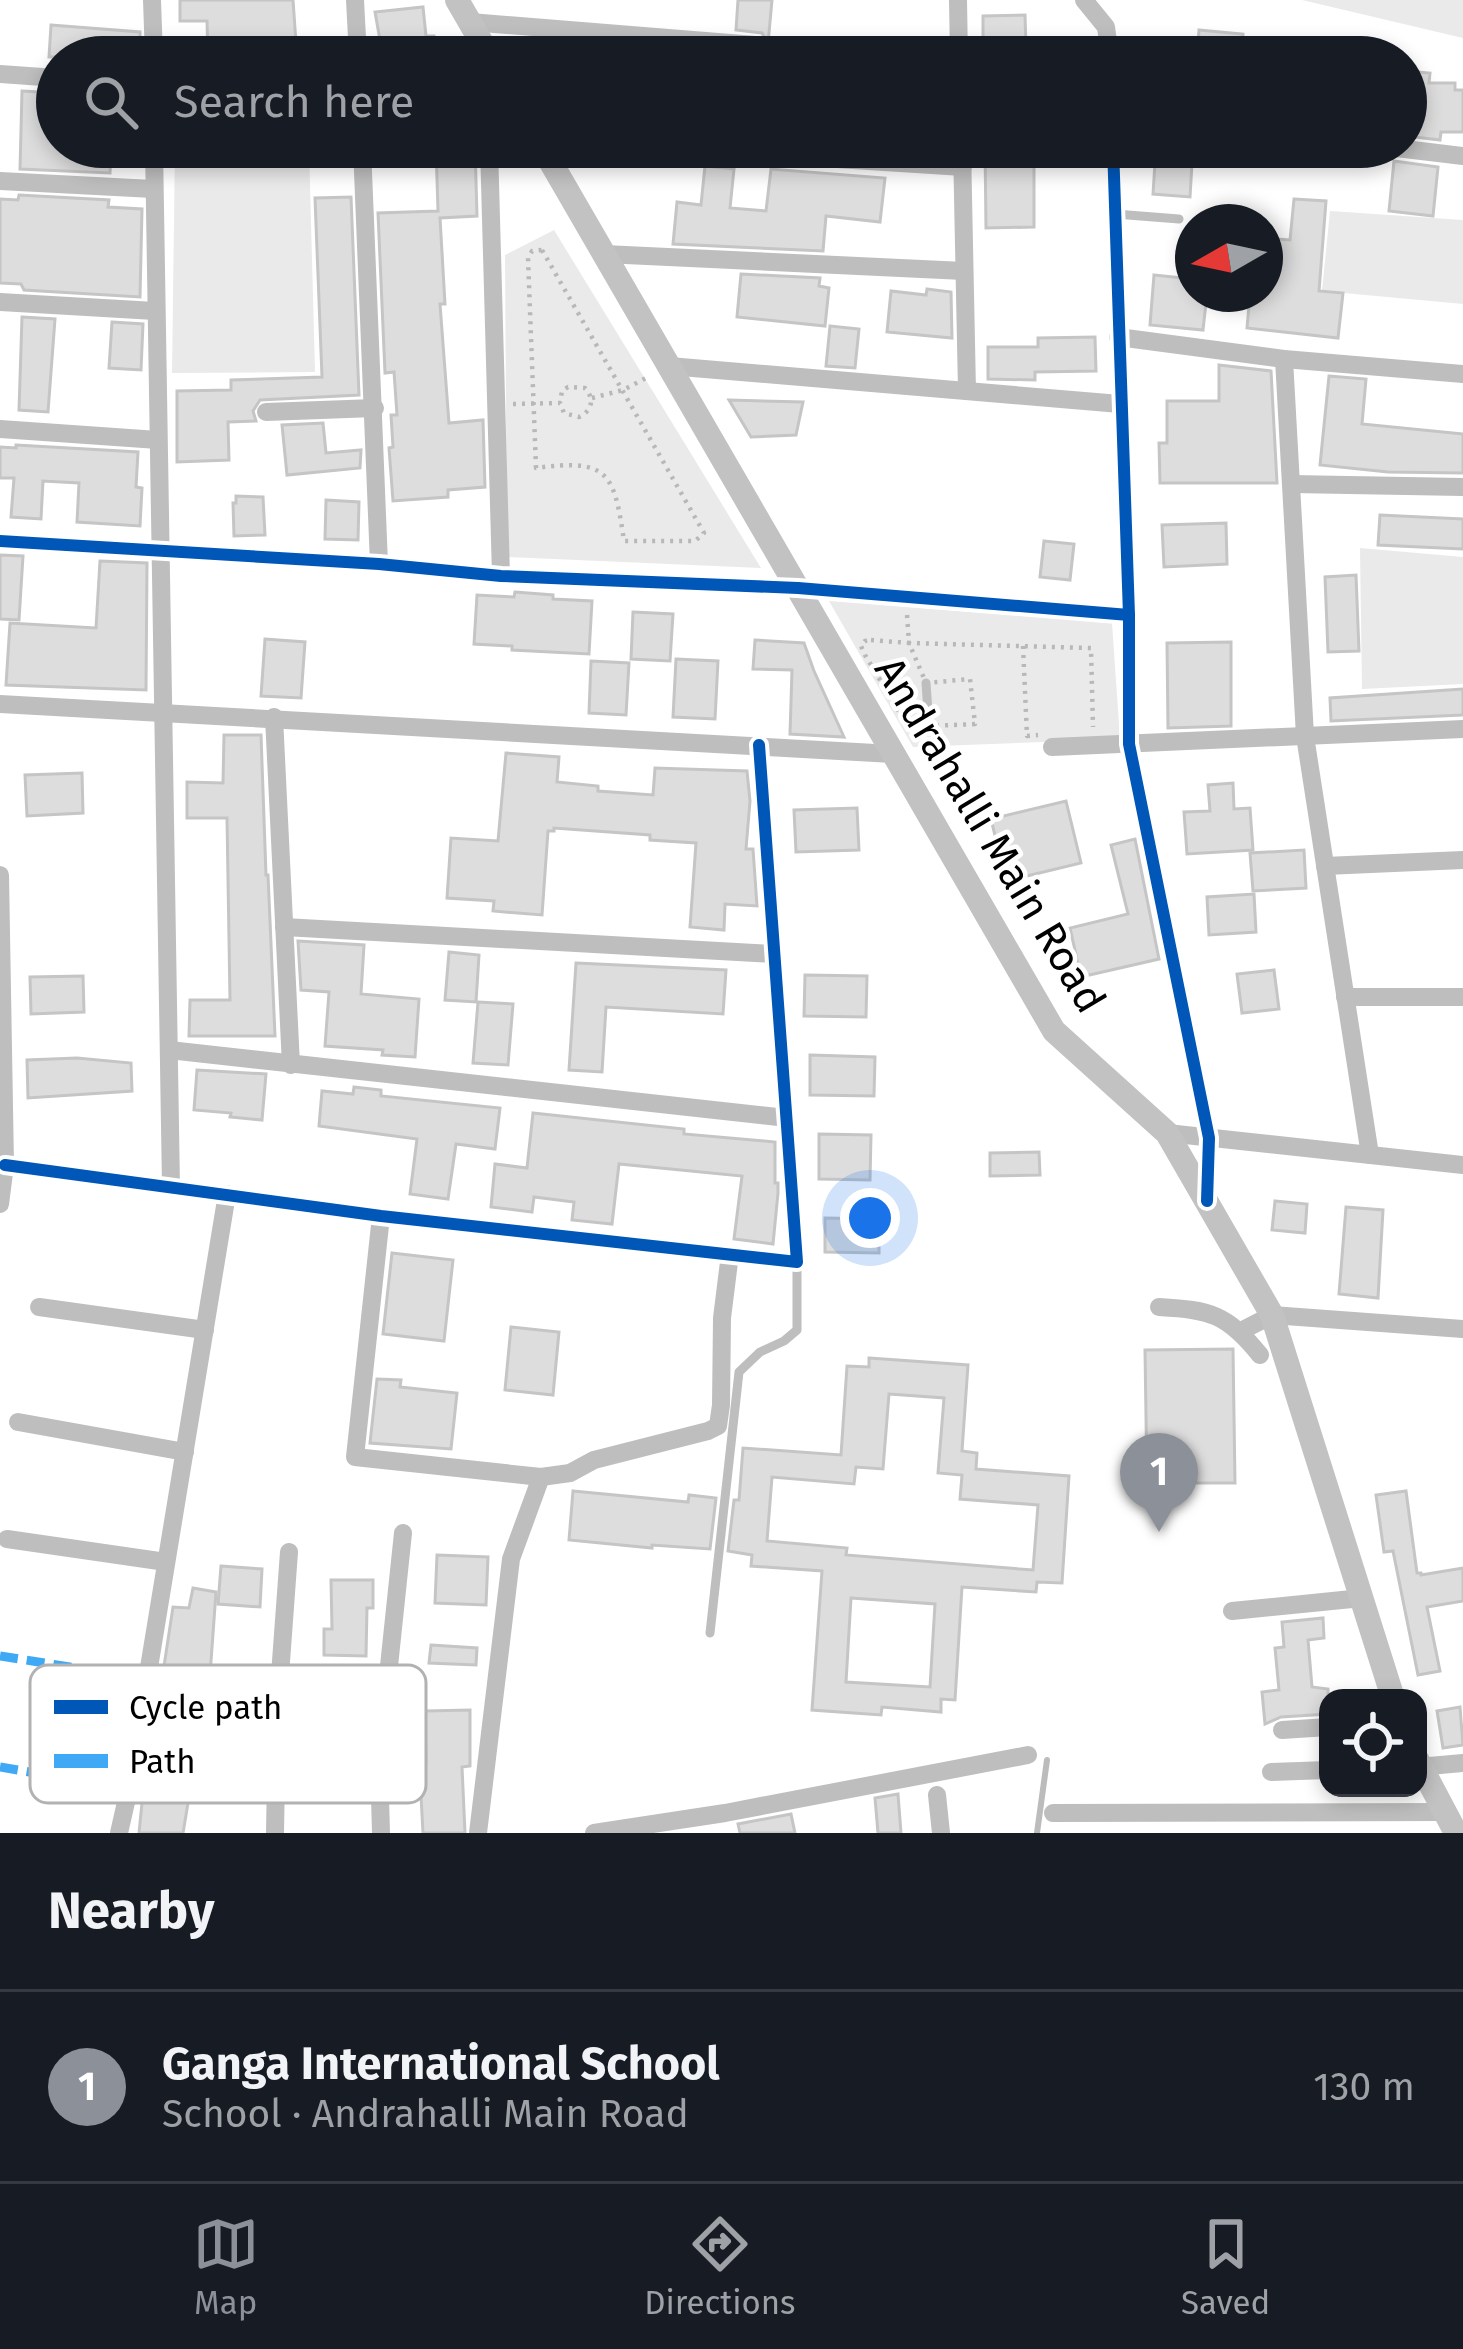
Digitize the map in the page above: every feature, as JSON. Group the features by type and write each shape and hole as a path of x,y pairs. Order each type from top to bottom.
{"main road":[{"name":"Andrahalli Main Road","path":"554,168 1054,1031 1167,1132 1272,1315 1390,1689"},
{"path":"1427,1780 1450,1823"}],"street":[{"path":"152,0 153,36"},
{"path":"355,0 357,36"},
{"path":"958,0 959,36"},
{"path":"1084,0 1106,27 1107,36"},
{"path":"464,11 678,36"},
{"path":"0,74 36,76"},
{"path":"1427,152 1463,156"},
{"path":"154,168 171,1187"},
{"path":"363,168 380,564"},
{"path":"489,168 501,576"},
{"path":"962,168 967,391"},
{"path":"1114,168 1129,744 1209,1138 1207,1201"},
{"path":"0,182 153,190"},
{"path":"604,254 964,271"},
{"path":"0,302 155,310"},
{"path":"1118,338 1463,374"},
{"path":"1285,359 1305,736 1370,1155"},
{"path":"669,366 1120,404"},
{"path":"266,412 375,408"},
{"path":"0,429 158,440"},
{"path":"1292,484 1463,488"},
{"path":"0,541 501,576 798,589 1129,615"},
{"path":"0,704 893,754"},
{"path":"274,717 291,1065"},
{"path":"1050,741 1129,744 1463,729"},
{"path":"5,1165 381,1216 797,1262 759,745"},
{"path":"1325,866 1463,860"},
{"path":"0,875 5,1165 0,1204"},
{"path":"284,927 775,954"},
{"path":"1346,997 1463,997"},
{"path":"169,1050 787,1118"},
{"path":"1167,1132 1463,1165"},
{"path":"148,1665 227,1194"},
{"path":"381,1216 355,1457 541,1477 718,1426 730,1254"},
{"path":"39,1306 205,1330"},
{"path":"1160,1307 1194,1309 1220,1317 1241,1331 1260,1355"},
{"path":"1241,1331 1272,1315 1463,1329"},
{"path":"18,1422 185,1452"},
{"path":"478,1833 511,1558 541,1477"},
{"path":"390,1665 404,1533"},
{"path":"7,1538 166,1562"},
{"path":"281,1665 289,1552"},
{"path":"1232,1611 1362,1598"},
{"path":"1282,1730 1319,1727"},
{"path":"594,1833 1028,1755"},
{"path":"1427,1765 1463,1763"},
{"path":"1271,1772 1319,1770"},
{"path":"938,1795 941,1833"},
{"path":"119,1833 124,1803"},
{"path":"275,1833 276,1803"},
{"path":"380,1803 380,1833"},
{"path":"1053,1813 1450,1823"}],"lane":[{"path":"1115,214 1175,219"},
{"path":"926,683 929,726"},
{"path":"710,1634 739,1372 760,1352 797,1330 797,1262"}],"path":[{"path":"542,250 704,533 701,538 624,542 618,497 609,477 572,464 536,468 533,404 528,258 532,251 542,250"},
{"path":"591,399 623,390 669,366"},
{"path":"568,387 586,388 591,399 587,413 579,417 564,413 560,403 568,387"},
{"path":"495,404 560,403"},
{"path":"906,597 909,643 1091,648 1093,731"},
{"path":"1023,646 1027,736 1050,741"}],"shaded area":[{"path":"1302,0 1463,0 1463,38"},
{"path":"175,168 310,168 315,372 172,373"},
{"path":"1330,211 1463,220 1463,304 1322,291"},
{"path":"554,230 761,568 507,557 505,255"},
{"path":"1360,548 1463,557 1463,684 1362,689"},
{"path":"829,601 1112,623 1120,739 913,747"}],"building":[{"path":"180,0 293,0 296,36 207,36 207,21 180,21"},
{"path":"738,0 772,0 769,36 736,30"},
{"path":"423,7 426,36 379,36 375,12"},
{"path":"1025,15 1026,36 983,36 983,16"},
{"path":"51,25 140,32 140,36 50,36"},
{"path":"1199,30 1243,34 1243,36 1199,36"},
{"path":"1427,73 1429,83 1455,83 1455,90 1463,90 1463,132 1441,132 1440,140 1427,138"},
{"path":"22,91 36,92 36,168 110,168 110,173 20,169"},
{"path":"1438,167 1433,216 1389,211 1393,168"},
{"path":"437,168 476,168 477,216 440,218 445,304 440,304 449,423 483,420 485,487 448,490 448,497 393,501 389,448 393,447 391,415 397,415 394,372 385,373 378,213 438,211"},
{"path":"705,168 734,169 730,208 766,211 771,169 885,178 880,222 826,216 823,251 673,244 677,202 701,205"},
{"path":"985,168 1034,168 1034,227 986,228"},
{"path":"1155,168 1192,168 1190,197 1153,194"},
{"path":"19,195 109,200 108,207 142,209 140,297 24,290 21,284 0,283 0,199 18,200"},
{"path":"351,197 359,395 260,400 253,411 256,421 228,422 229,460 177,462 177,391 231,390 231,380 322,377 315,198"},
{"path":"1294,199 1326,201 1319,291 1343,293 1338,338 1247,328 1248,312 1283,312 1283,239 1290,240"},
{"path":"741,274 820,278 819,286 829,288 825,326 737,317"},
{"path":"1154,275 1175,277 1175,312 1205,312 1203,330 1150,325"},
{"path":"927,289 951,292 952,338 887,332 891,291 926,295"},
{"path":"22,317 55,319 48,412 19,410"},
{"path":"112,322 143,324 141,370 109,368"},
{"path":"830,326 859,329 855,368 826,366"},
{"path":"1095,337 1096,371 1035,372 1035,380 988,379 988,347 1038,347 1038,338"},
{"path":"1219,365 1271,371 1277,483 1160,483 1159,443 1167,443 1167,401 1219,401"},
{"path":"1329,376 1366,379 1362,424 1463,434 1463,473 1320,465"},
{"path":"729,400 803,402 796,435 751,437"},
{"path":"323,423 326,453 361,450 360,468 287,475 282,425"},
{"path":"0,447 138,452 140,526 77,522 79,483 43,481 41,519 11,517 14,478 0,478"},
{"path":"236,496 263,497 265,535 234,536"},
{"path":"326,500 359,502 358,540 325,539"},
{"path":"1380,515 1463,519 1463,549 1378,545"},
{"path":"1226,523 1227,564 1164,567 1162,525"},
{"path":"1044,541 1074,544 1070,580 1040,577"},
{"path":"0,555 23,556 19,620 0,619"},
{"path":"100,561 147,563 146,690 6,685 10,623 96,628"},
{"path":"1356,575 1359,651 1328,652 1325,577"},
{"path":"515,592 592,601 589,654 474,644 477,595 514,597"},
{"path":"633,612 673,614 670,661 631,659"},
{"path":"265,639 305,642 301,698 261,696"},
{"path":"755,640 804,643 844,737 790,734 792,670 753,669"},
{"path":"1231,642 1231,726 1168,728 1167,643"},
{"path":"676,659 718,661 715,719 673,717"},
{"path":"591,661 629,663 626,715 589,713"},
{"path":"1463,689 1463,715 1331,721 1330,698"},
{"path":"224,735 261,735 275,1036 189,1036 190,1000 230,1000 227,818 187,818 187,782 223,783"},
{"path":"506,753 559,757 557,782 598,786 598,791 653,795 655,768 747,771 746,849 753,849 757,906 725,904 724,930 690,927 696,843 554,828 548,831 542,915 493,911 494,901 447,898 451,838 498,841"},
{"path":"82,773 83,813 27,816 25,775"},
{"path":"1233,783 1234,809 1250,808 1253,850 1187,854 1184,812 1210,811 1208,785"},
{"path":"1066,801 1081,863 1006,881 991,819"},
{"path":"857,808 859,850 796,852 794,810"},
{"path":"1135,839 1159,959 1081,977 1070,928 1128,914 1111,845"},
{"path":"1304,850 1306,888 1253,891 1250,853"},
{"path":"1254,894 1256,932 1209,935 1207,897"},
{"path":"298,941 364,945 361,994 419,999 415,1057 325,1046 329,992 301,990"},
{"path":"449,952 479,955 476,1002 445,1000"},
{"path":"576,963 726,970 723,1014 606,1007 602,1072 569,1070"},
{"path":"1274,970 1279,1009 1242,1013 1237,974"},
{"path":"805,975 867,976 866,1017 804,1016"},
{"path":"83,976 84,1012 31,1014 30,977"},
{"path":"478,1002 513,1004 508,1065 473,1063"},
{"path":"810,1055 875,1057 874,1096 810,1095"},
{"path":"27,1060 131,1063 132,1091 28,1098"},
{"path":"197,1070 266,1074 262,1120 194,1110"},
{"path":"354,1087 381,1090 381,1096 500,1108 495,1149 456,1144 448,1199 410,1194 417,1139 319,1126 322,1091 353,1094"},
{"path":"533,1113 775,1142 778,1193 773,1244 734,1239 742,1176 619,1164 612,1224 572,1220 574,1202 534,1197 532,1212 491,1207 495,1164 527,1168"},
{"path":"819,1134 871,1135 870,1180 819,1179"},
{"path":"1039,1152 1040,1175 990,1176 990,1153"},
{"path":"1275,1201 1307,1204 1305,1233 1272,1230"},
{"path":"1346,1207 1383,1210 1378,1298 1339,1294"},
{"path":"825,1218 879,1219 879,1253 825,1252"},
{"path":"392,1253 453,1260 444,1341 383,1334"},
{"path":"511,1327 559,1332 553,1395 505,1390"},
{"path":"1233,1349 1235,1483 1147,1483 1145,1350"},
{"path":"869,1358 968,1365 962,1451 977,1453 976,1469 1069,1476 1062,1583 1037,1582 1036,1592 962,1587 955,1700 941,1699 941,1712 882,1707 881,1715 812,1710 822,1571 751,1566 752,1555 728,1551 743,1448 841,1455 847,1366 869,1367","holes":["889,1394 944,1398 938,1473 962,1475 960,1499 1038,1505 1033,1570 846,1555 847,1548 767,1541 772,1477 854,1484 856,1467 883,1469","851,1598 935,1604 930,1687 846,1682"]},
{"path":"377,1379 401,1380 400,1387 457,1393 451,1449 370,1443"},
{"path":"573,1491 688,1502 689,1495 716,1498 710,1549 569,1540"},
{"path":"1406,1491 1417,1573 1463,1568 1463,1601 1427,1607 1440,1671 1418,1675 1393,1551 1384,1552 1376,1495"},
{"path":"437,1555 488,1557 486,1605 435,1603"},
{"path":"221,1566 262,1569 260,1607 218,1604"},
{"path":"331,1580 373,1580 366,1656 324,1655 324,1629 332,1629"},
{"path":"193,1588 216,1592 211,1665 164,1665 173,1607 189,1608"},
{"path":"1323,1618 1324,1638 1308,1640 1312,1687 1328,1689 1319,1689 1319,1715 1281,1717 1265,1724 1262,1692 1279,1690 1275,1648 1284,1647 1282,1622"},
{"path":"431,1645 477,1648 476,1665 429,1663"},
{"path":"1460,1707 1463,1745 1443,1748 1437,1711"},
{"path":"470,1710 470,1766 462,1767 465,1833 423,1833 426,1711"},
{"path":"898,1794 901,1833 878,1833 875,1798"},
{"path":"142,1803 188,1803 183,1833 139,1833"},
{"path":"791,1814 795,1833 740,1833 738,1824"}],"waterway":[{"path":"1037,1833 1047,1760"}],"marked path":[{"path":"0,1656 58,1665"},
{"path":"0,1767 30,1772"}],"cycle path":[{"path":"1114,168 1129,744 1209,1138 1207,1201"},
{"path":"0,541 501,576 798,588 1129,615"},
{"path":"5,1165 381,1216 797,1262 759,745"}],"place":[{"name":"Ganga International School","path":"1159,1532"}]}
